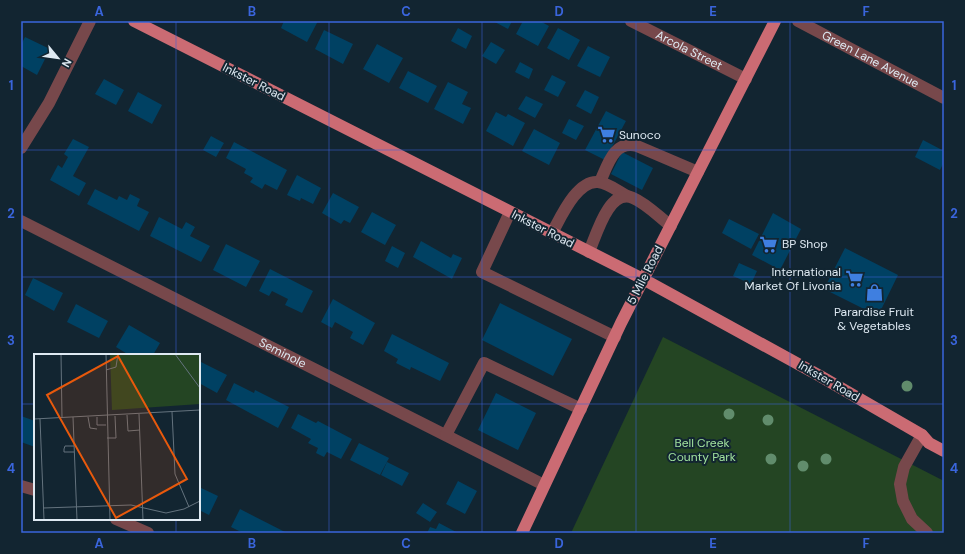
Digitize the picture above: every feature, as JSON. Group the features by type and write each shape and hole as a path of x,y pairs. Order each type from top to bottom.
{"main road":[{"name":"Inkster Road","path":"134,21 643,280 820,376 922,435 929,443 944,451"},
{"name":"5 Mile Road","path":"522,533 643,280 775,21"}],"street":[{"path":"21,148 49,103 90,21"},
{"name":"Arcola Street","path":"631,21 746,79"},
{"name":"Green Lane Avenue","path":"798,21 944,98"},
{"path":"600,182 616,151 622,145 629,144 651,151 698,172"},
{"path":"552,233 578,191 591,182 600,182 638,201 670,226"},
{"path":"589,252 609,207 615,200 627,196"},
{"path":"510,212 482,272 615,337"},
{"name":"Seminole","path":"21,221 544,485"},
{"path":"446,435 484,363 581,409"},
{"path":"922,435 904,467 900,484 903,501 912,519 927,533"},
{"path":"21,486 34,490"},
{"path":"118,520 148,533"}],"green space":[{"name":"Bell Creek County Park","path":"663,337 944,481 944,533 571,533"}],"building":[{"path":"284,21 318,21 307,42 281,28"},
{"path":"493,21 512,21 508,29"},
{"path":"523,21 540,21 549,26 538,46 516,34"},
{"path":"458,28 472,36 466,49 451,41"},
{"path":"558,28 580,40 569,60 547,48"},
{"path":"324,30 353,44 343,64 315,49"},
{"path":"25,37 50,49 37,75 21,66 21,45"},
{"path":"491,42 505,50 496,64 482,56"},
{"path":"377,44 403,58 389,83 363,69"},
{"path":"588,46 610,57 600,77 577,66"},
{"path":"520,62 533,69 529,79 515,72"},
{"path":"408,71 437,86 428,103 399,88"},
{"path":"552,75 566,82 558,97 544,90"},
{"path":"104,79 124,90 116,105 95,94"},
{"path":"448,82 468,92 462,104 471,108 463,124 434,109"},
{"path":"585,90 599,97 591,114 576,106"},
{"path":"138,92 162,105 152,124 128,111"},
{"path":"526,96 543,104 535,118 518,109"},
{"name":"Sunoco","path":"606,111 626,121 605,160 585,150"},
{"path":"496,112 506,117 508,114 525,123 513,146 486,131"},
{"path":"569,119 584,126 576,140 562,133"},
{"path":"534,129 560,143 549,165 522,151"},
{"path":"211,136 224,143 216,157 203,150"},
{"path":"73,139 89,147 73,176 86,183 79,196 50,180 58,165 62,168 68,157 64,154"},
{"path":"923,140 944,151 944,162 940,170 915,157"},
{"path":"234,142 287,170 277,190 265,184 262,189 250,182 253,178 244,173 246,169 226,158"},
{"path":"622,152 653,168 642,190 611,174"},
{"path":"297,175 321,188 313,204 301,198 300,201 287,195"},
{"path":"95,189 117,200 119,196 127,200 130,194 140,199 137,206 149,212 139,231 87,204"},
{"path":"333,193 359,207 350,223 344,220 341,224 322,213"},
{"path":"372,212 396,225 385,245 361,232"},
{"path":"773,213 801,229 780,270 752,255"},
{"path":"159,217 182,229 186,222 195,227 190,236 210,246 201,262 150,236"},
{"path":"729,219 759,234 751,249 722,233"},
{"path":"421,241 451,258 453,254 462,258 452,279 413,257"},
{"path":"226,244 260,261 246,287 213,270"},
{"path":"392,246 405,253 398,268 385,261"},
{"path":"845,248 898,275 878,316 824,289"},
{"path":"739,263 757,271 751,284 733,276"},
{"path":"270,269 313,291 302,313 285,305 288,299 272,291 269,296 259,291"},
{"path":"33,278 63,293 54,311 25,295"},
{"path":"333,299 375,323 363,345 350,338 353,332 335,322 332,328 321,322"},
{"path":"500,303 572,339 553,376 482,340"},
{"path":"76,304 108,321 99,338 67,322"},
{"path":"129,325 160,343 154,354 127,354 116,347"},
{"path":"392,334 449,363 440,381 411,367 410,370 396,363 398,359 384,351"},
{"path":"200,362 227,375 217,393 200,384"},
{"path":"234,383 254,393 255,390 289,407 278,428 226,400"},
{"path":"496,393 536,413 518,450 478,430"},
{"path":"298,414 316,423 318,421 352,439 341,459 327,452 324,457 316,453 318,448 308,443 311,439 291,428"},
{"path":"21,416 34,421 34,447 21,442"},
{"path":"359,443 389,458 380,475 350,460"},
{"path":"387,462 409,473 402,486 381,475"},
{"path":"458,481 477,491 465,514 446,504"},
{"path":"200,487 218,496 209,515 200,510"},
{"path":"423,503 437,512 430,522 416,513"},
{"path":"240,509 287,533 243,533 231,527"},
{"path":"439,523 458,533 427,533 430,527 436,529"}],"place":[{"name":"Sunoco","path":"606,135"},
{"name":"BP Shop","path":"769,244"},
{"name":"International Market Of Livonia","path":"854,279"},
{"name":"Parardise Fruit & Vegetables","path":"874,293"}]}
